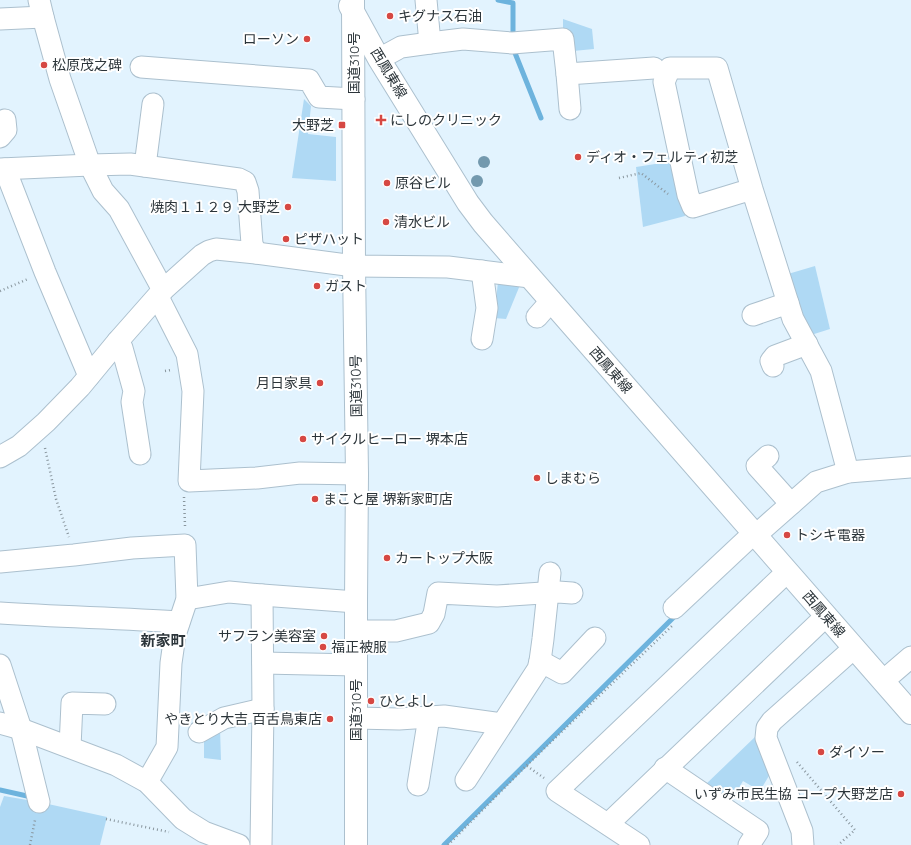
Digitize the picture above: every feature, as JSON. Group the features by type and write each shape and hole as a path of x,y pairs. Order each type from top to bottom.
{"main road":[{"name":"西鳳東線","path":"352,4 379,59 468,203 483,223 530,277 544,309 755,534 911,713"},
{"name":"国道310号","path":"352,4 357,474 356,845"}],"street":[{"path":"426,0 430,43"},
{"path":"0,19 41,8 60,78 90,165 103,192 119,208 161,294 187,354 193,391 188,481 257,478 300,473 357,474"},
{"path":"379,59 401,47 463,39 512,43 563,39 570,110"},
{"path":"567,74 641,66"},
{"path":"140,67 309,80 319,97 354,99"},
{"path":"752,189 693,207 688,195 664,82 670,68 717,68 752,189 793,319 821,371 848,472"},
{"path":"145,166 153,104"},
{"path":"89,376 2,169 130,164 239,179 245,182 248,191 252,244 256,253"},
{"path":"0,457 19,446 46,422 80,387 118,341 161,294 202,255 209,251 216,249 256,253 354,266 448,267 530,277"},
{"path":"482,271 487,308 482,339"},
{"path":"753,315 788,303"},
{"path":"118,341 122,348 134,391 132,402 142,427 140,454"},
{"path":"772,366 771,360 775,356 807,344"},
{"path":"768,456 757,466 791,504"},
{"path":"675,615 755,534 816,482 848,472 911,467"},
{"path":"0,562 132,548 185,545 187,599 175,634 171,663 167,747 147,782"},
{"path":"639,845 557,791 787,572"},
{"path":"466,780 538,668 544,639 550,573"},
{"path":"187,599 229,592 356,602"},
{"path":"356,631 396,631 429,623 434,614 438,593 496,596 558,592 572,594"},
{"path":"261,845 263,709 262,595"},
{"path":"0,613 179,622"},
{"path":"608,824 826,616"},
{"path":"540,661 562,673 595,638"},
{"path":"803,845 802,831 766,738 767,728 772,721 854,648"},
{"path":"883,681 911,657"},
{"path":"263,662 356,664"},
{"path":"0,665 21,729 39,802"},
{"path":"70,747 72,703 105,704"},
{"path":"199,732 224,718 263,709"},
{"path":"356,718 399,719 444,716 502,724"},
{"path":"418,785 429,717"},
{"path":"0,723 21,729 116,764 147,782 183,819 204,832 239,845"},
{"path":"665,768 758,831 750,845"}],"path":[{"path":"619,178 641,173 674,198 688,195"},
{"path":"0,291 45,272"},
{"path":"37,430 45,448 56,499 74,555"},
{"path":"185,545 184,490 188,481"},
{"path":"448,845 675,615"},
{"path":"792,757 855,830 838,845"},
{"path":"30,845 39,802"},
{"path":"106,819 172,832"}],"shaded area":[{"path":"563,19 592,29 594,49 573,51 563,31"},
{"path":"304,99 311,106 308,134 336,137 336,181 292,178"},
{"path":"674,161 685,216 643,227 636,167"},
{"path":"815,266 830,329 811,335 801,316 788,274"},
{"path":"498,282 520,285 506,319 494,318"},
{"path":"220,729 221,760 204,758 204,737"},
{"path":"756,736 770,774 760,791 743,781 730,803 704,786"},
{"path":"4,796 107,817 100,845 0,845 0,807"}],"waterway":[{"path":"498,0 513,3 513,37"},
{"path":"513,48 541,118"},
{"path":"444,845 678,613"},
{"path":"0,790 27,796"}],"place":[{"name":"キグナス石油","path":"390,16"},
{"name":"ローソン","path":"307,39"},
{"name":"松原茂之碑","path":"44,65"},
{"name":"にしのクリニック","path":"381,120"},
{"name":"大野芝","path":"342,125"},
{"name":"ディオ・フェルティ初芝","path":"578,157"},
{"name":"原谷ビル","path":"387,183"},
{"name":"焼肉１１２９ 大野芝","path":"288,207"},
{"name":"清水ビル","path":"386,222"},
{"name":"ピザハット","path":"286,239"},
{"name":"ガスト","path":"317,286"},
{"name":"月日家具","path":"320,383"},
{"name":"サイクルヒーロー 堺本店","path":"303,439"},
{"name":"しまむら","path":"537,478"},
{"name":"まこと屋 堺新家町店","path":"315,499"},
{"name":"トシキ電器","path":"787,535"},
{"name":"カートップ大阪","path":"387,558"},
{"name":"サフラン美容室","path":"324,636"},
{"name":"福正被服","path":"323,647"},
{"name":"ひとよし","path":"371,701"},
{"name":"やきとり大吉 百舌鳥東店","path":"330,719"},
{"name":"ダイソー","path":"821,752"},
{"name":"いずみ市民生協 コープ大野芝店","path":"901,794"}],"district":[{"name":"新家町","path":"163,640"}]}
